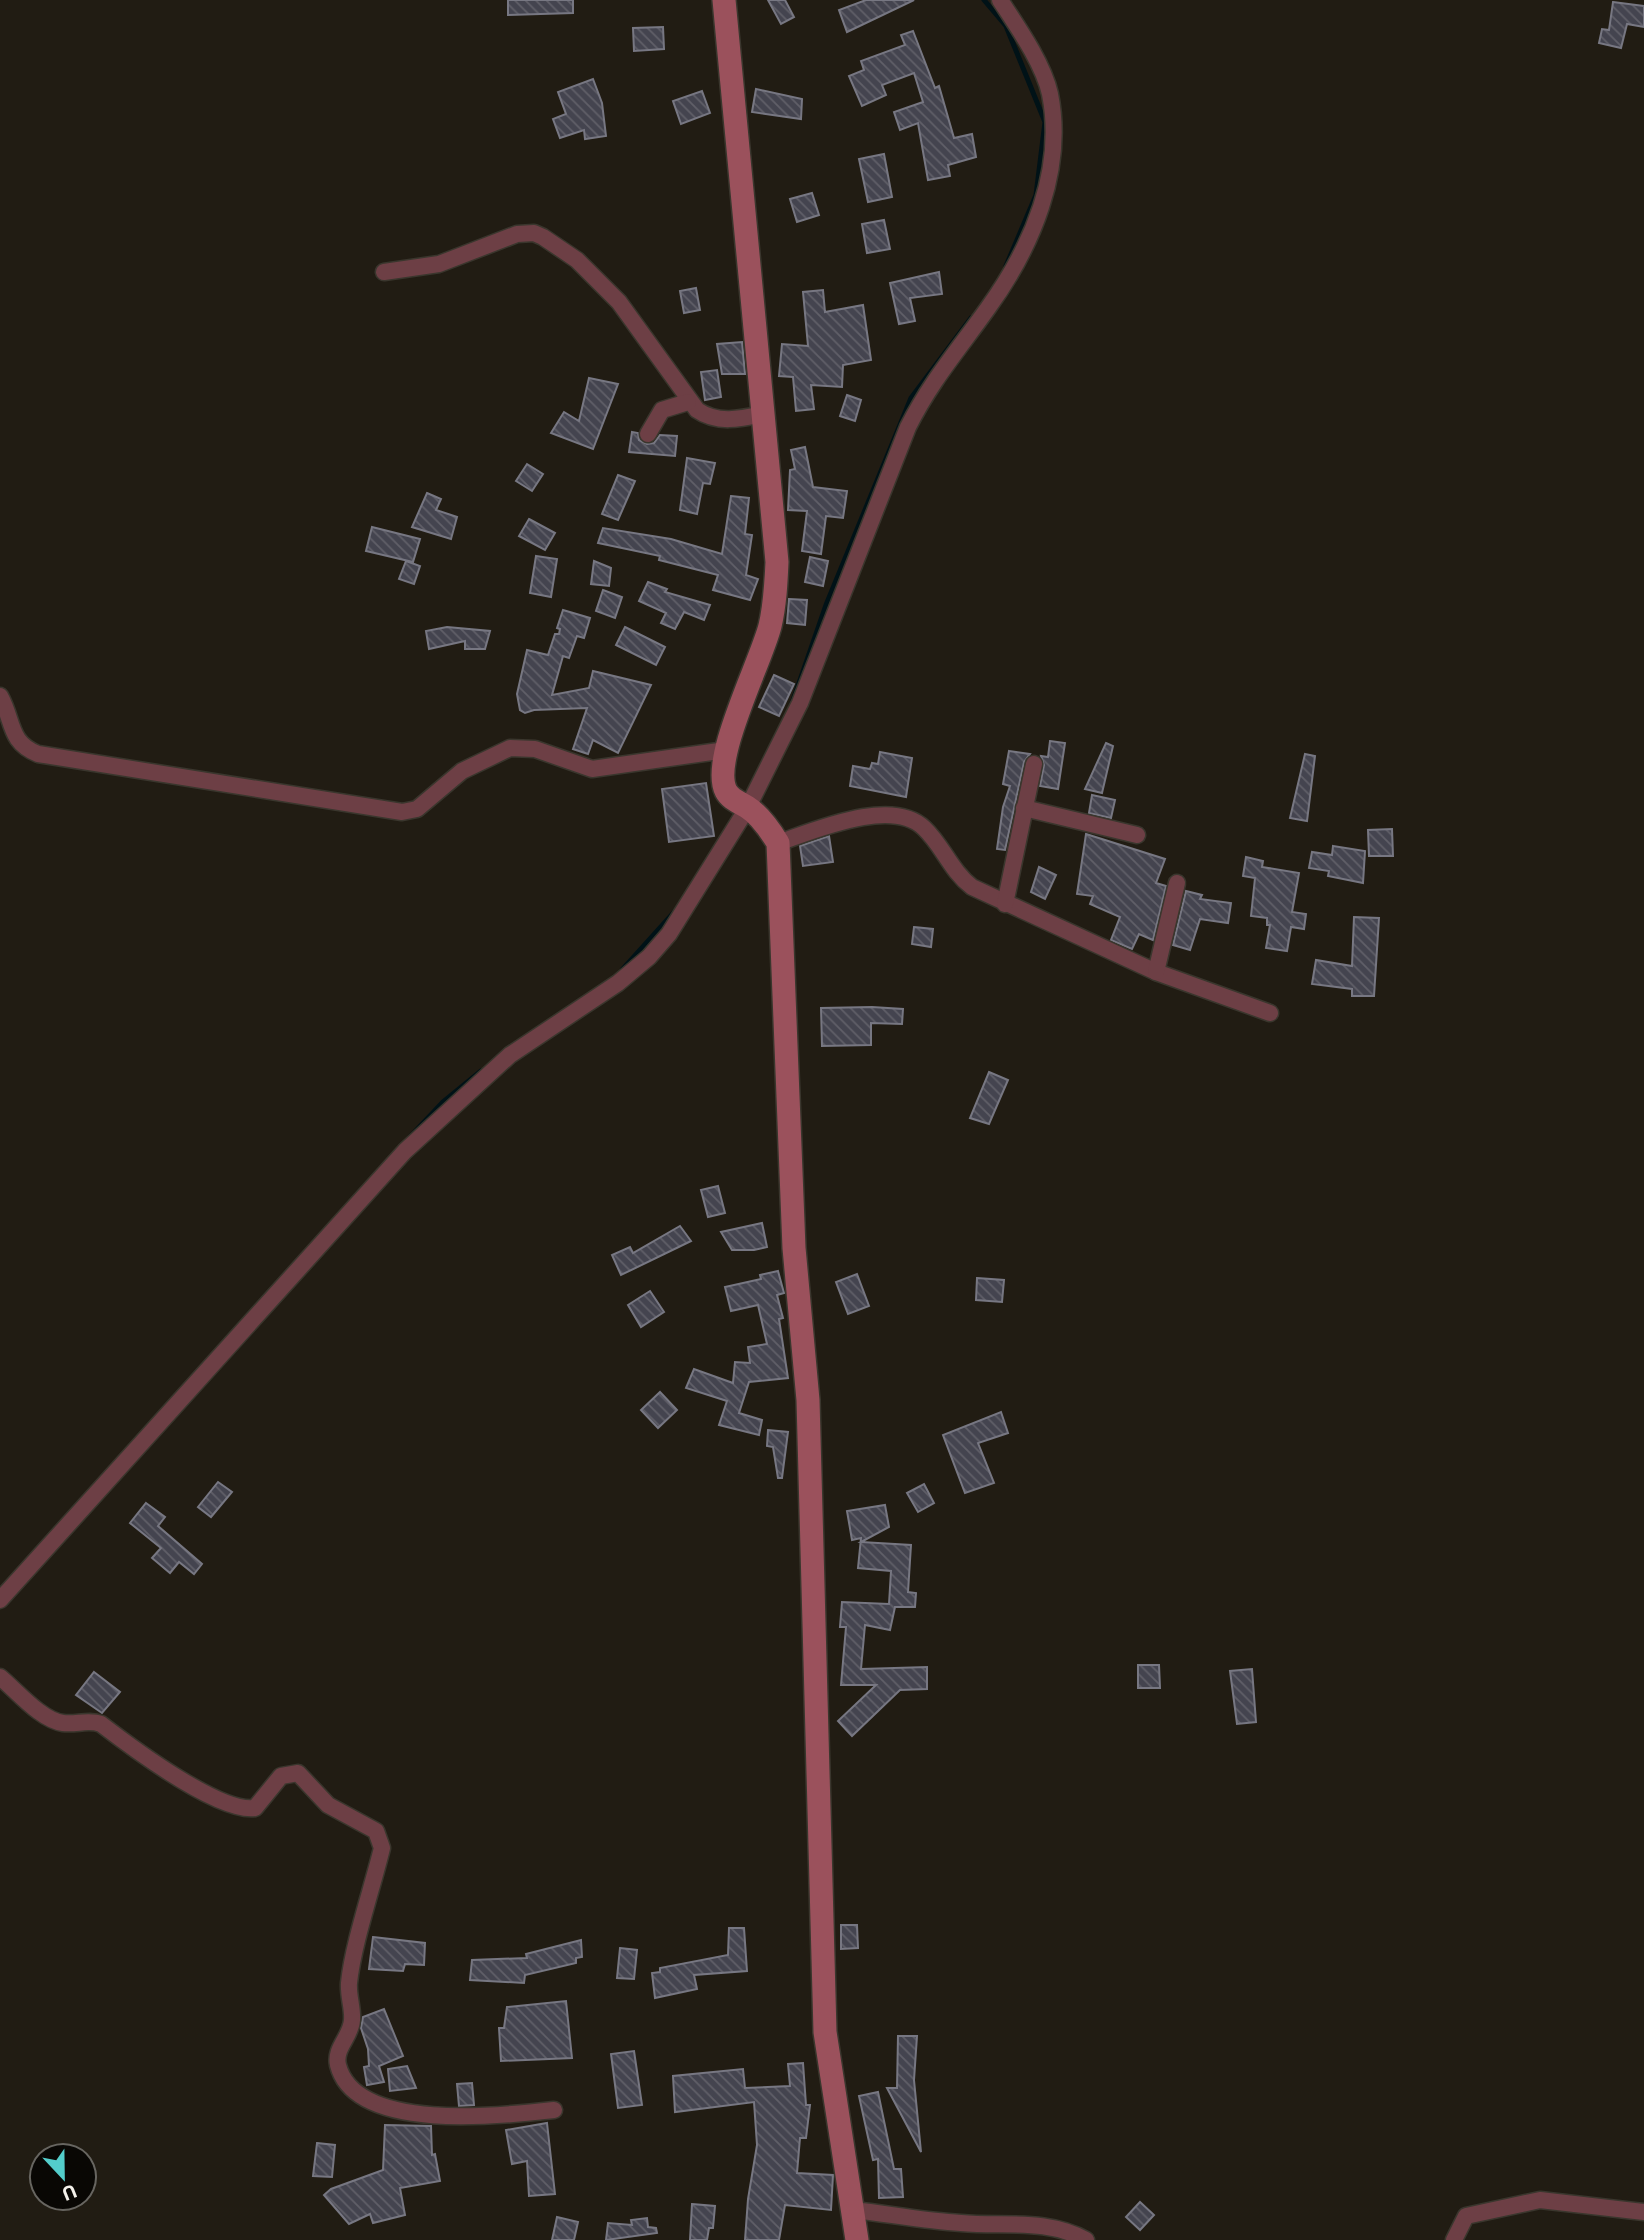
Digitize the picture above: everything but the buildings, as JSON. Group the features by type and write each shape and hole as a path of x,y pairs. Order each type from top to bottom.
{"main road":[{"path":"724,0 777,562 776,596 769,628 726,750 722,776 740,802 771,829 778,843 794,1248 808,1399 825,2032 857,2240"}],"street":[{"path":"0,1600 405,1151 510,1055 618,983 649,957 669,934 710,872 740,802 800,703 908,427 928,387 988,308 1018,262 1048,186 1055,143 1049,92 1024,36 1000,0"},
{"path":"384,272 439,264 517,234 534,233 577,260 619,302 688,402 701,413 729,420 763,414"},
{"path":"648,434 662,410 688,402"},
{"path":"0,696 15,737 23,748 38,754 402,812 416,809 462,771 510,748 535,750 592,769 726,750"},
{"path":"1005,904 1034,764"},
{"path":"1024,808 1137,835"},
{"path":"778,843 854,819 903,815 926,829 960,878 1005,904 1156,972 1270,1013"},
{"path":"1156,972 1178,883"},
{"path":"0,1677 50,1718 65,1723 94,1721 101,1724 168,1773 241,1807 255,1808 281,1776 298,1773 328,1805 376,1831 382,1848 349,1984 352,2020 337,2058 343,2076 366,2099 418,2114 466,2116 554,2110"},
{"path":"1454,2240 1466,2216 1540,2200 1644,2212"},
{"path":"854,2210 959,2223 1046,2225 1070,2231 1086,2240"}],"waterway":[{"path":"984,0 1006,26 1045,122 1036,195 1006,266"},
{"path":"791,706 826,605 911,398 971,318"},
{"path":"622,970 677,909"},
{"path":"409,1138 443,1102 481,1071"}]}
